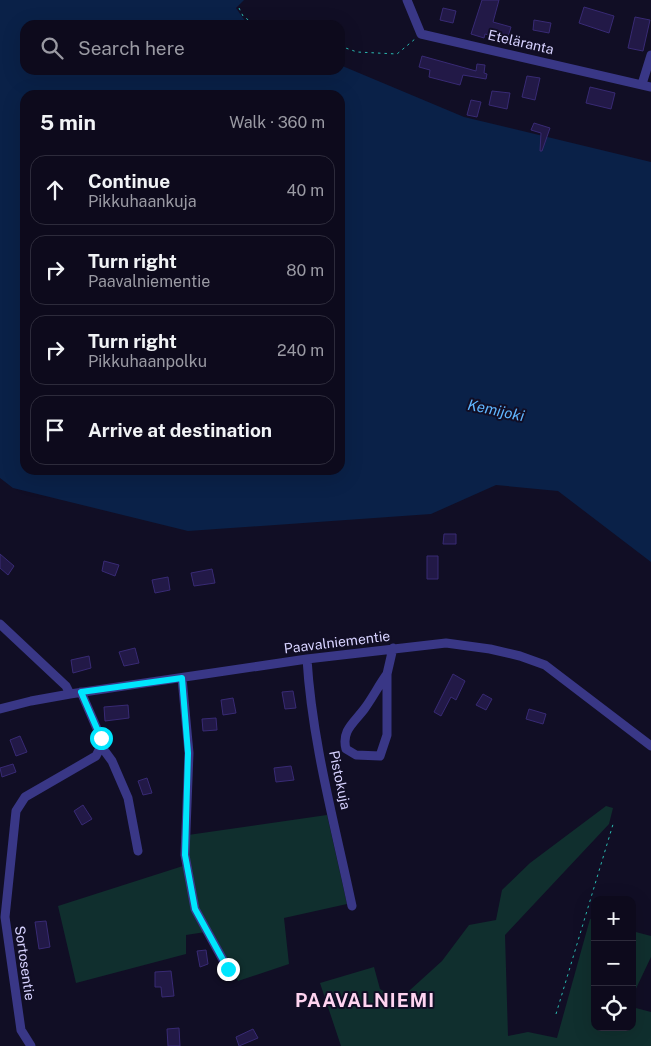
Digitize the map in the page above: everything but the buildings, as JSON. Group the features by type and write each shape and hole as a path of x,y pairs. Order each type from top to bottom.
{"street":[{"path":"407,0 421,34"},
{"name":"Eteläranta","path":"421,34 642,84 651,88"},
{"path":"642,84 651,55"},
{"path":"0,624 66,686 70,694"},
{"name":"Paavalniementie","path":"0,709 31,700 81,692 307,659 446,643 490,649 544,665 651,746"},
{"path":"386,674 364,709 350,723 344,740 346,749 356,755 380,756 387,735 386,674 393,648"},
{"name":"Pistokuja","path":"307,659 308,687 321,760 352,906"},
{"path":"182,678 188,753 185,855 195,909 228,969"},
{"path":"81,692 101,738 101,746 112,761 128,798 138,851"},
{"name":"Sortosentie","path":"31,1046 21,1030 6,917 16,811 25,797 96,756 101,746"}],"path":[{"path":"239,8 243,16 248,20"},
{"path":"345,48 357,52 397,54 421,34"},
{"path":"556,1014 614,820"}],"green space":[{"path":"606,806 613,808 609,824 505,935 508,1036 528,1032 557,1038 590,919 591,1031 636,1031 636,1008 651,1012 651,1046 341,1046 320,983 374,967 380,989 399,1000 442,961 469,925 496,920 502,890 530,863"},
{"path":"327,815 347,904 284,918 289,964 238,981 212,931 186,935 186,954 76,983 58,906 183,866 181,836"},
{"path":"636,932 651,936 651,957 636,989"}],"water":[{"name":"Kemijoki","path":"0,0 244,0 236,8 244,20 20,20 20,75 345,75 345,67 464,117 651,162 651,562 558,491 496,485 431,514 188,531 13,488 0,478"}],"district":[{"name":"PAAVALNIEMI","path":"365,1000"}],"route":[{"path":"101,738 81,692 182,678 188,753 185,855 195,909 228,969"}]}
